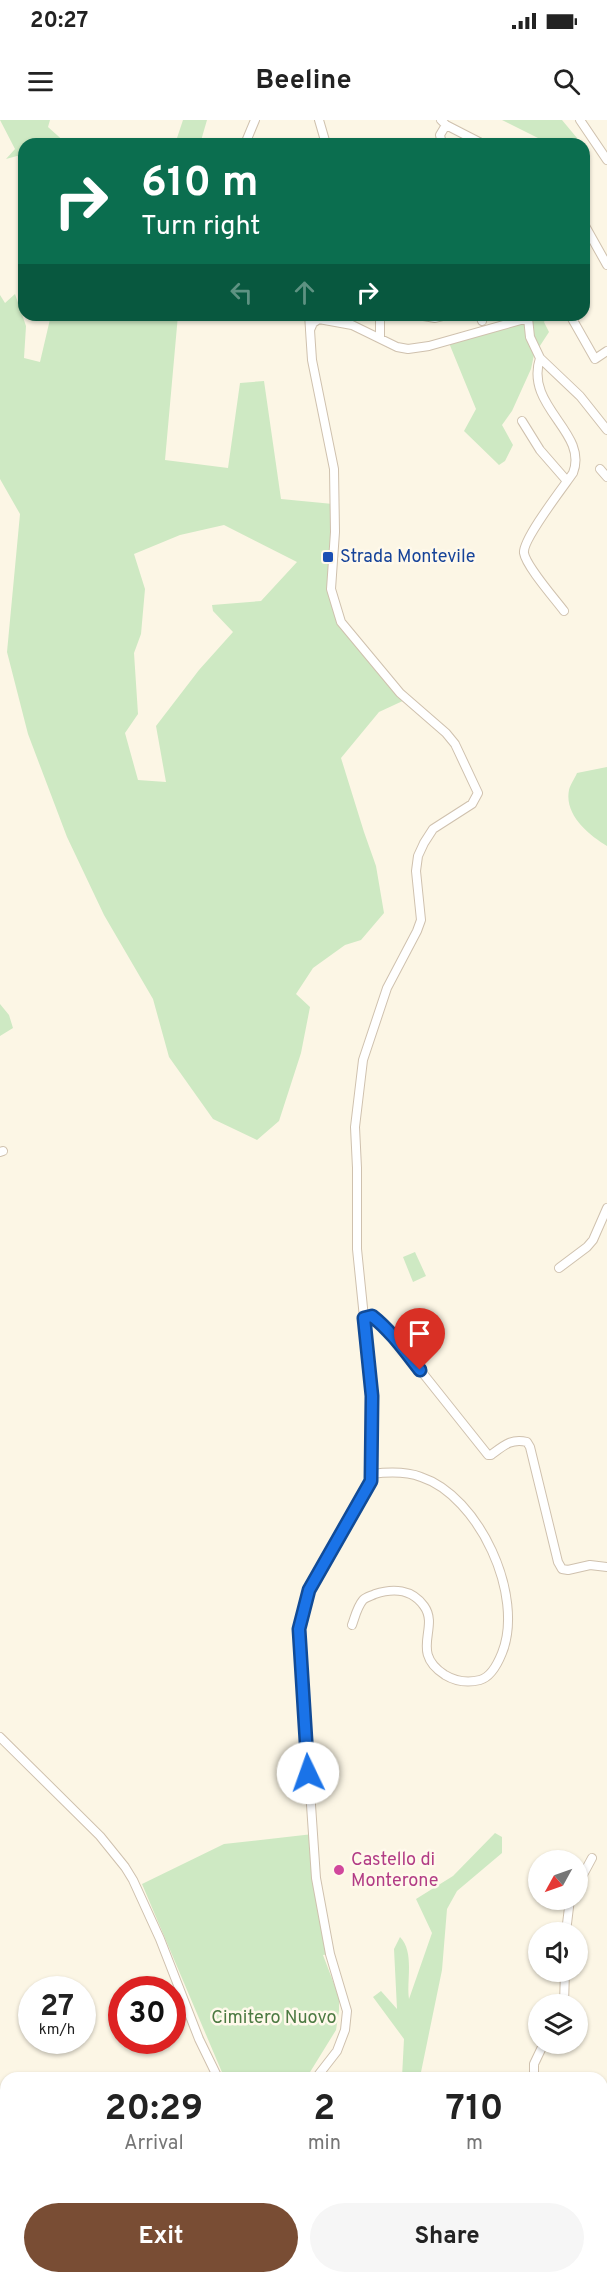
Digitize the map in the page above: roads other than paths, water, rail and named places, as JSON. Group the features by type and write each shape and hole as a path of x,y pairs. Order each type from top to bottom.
{"street":[{"path":"248,138 255,120"},
{"path":"319,120 324,138"},
{"path":"580,120 607,160"},
{"path":"441,138 444,123 472,138"},
{"path":"590,235 607,265"},
{"path":"309,321 312,360 334,469 335,532 331,589 341,621 400,693 446,733 455,744 478,794 472,804 433,829 418,856 416,871 421,920 387,988 363,1060 355,1127 357,1249 372,1396 372,1474 371,1481 309,1590 299,1629 316,1878 330,1954 347,2011 345,2030 337,2051 321,2072"},
{"path":"310,330 314,321"},
{"path":"334,321 352,325 397,347 418,348 515,321"},
{"path":"380,338 381,321"},
{"path":"529,321 530,337 540,358 580,396 607,430"},
{"path":"573,321 595,359 607,351"},
{"path":"540,358 536,377 539,390 574,450 576,465 528,538 524,551 527,561 564,611"},
{"path":"522,421 540,450 567,481"},
{"path":"600,469 607,477"},
{"path":"559,1268 587,1248 607,1208"},
{"path":"364,1318 372,1316 390,1332 488,1455 509,1442 519,1440 526,1442 530,1447 558,1562 562,1569 568,1570 590,1565 607,1567"},
{"path":"352,1625 364,1598 393,1589 403,1592 424,1606 429,1615 426,1647 428,1658 435,1669 450,1678 466,1682 482,1679 492,1671 503,1652 508,1621 501,1572 483,1532 469,1512 450,1493 422,1477 393,1471 372,1474"},
{"path":"0,1737 100,1836 134,1880 156,1929 199,2039 215,2072"},
{"path":"588,1865 592,1858"},
{"path":"534,2072 534,2064 539,2054"}],"place":[{"name":"Strada Montevile","path":"328,557"},
{"name":"Castello di Monterone","path":"339,1870"}],"park label":[{"name":"Cimitero Nuovo","path":"274,2018"}]}
